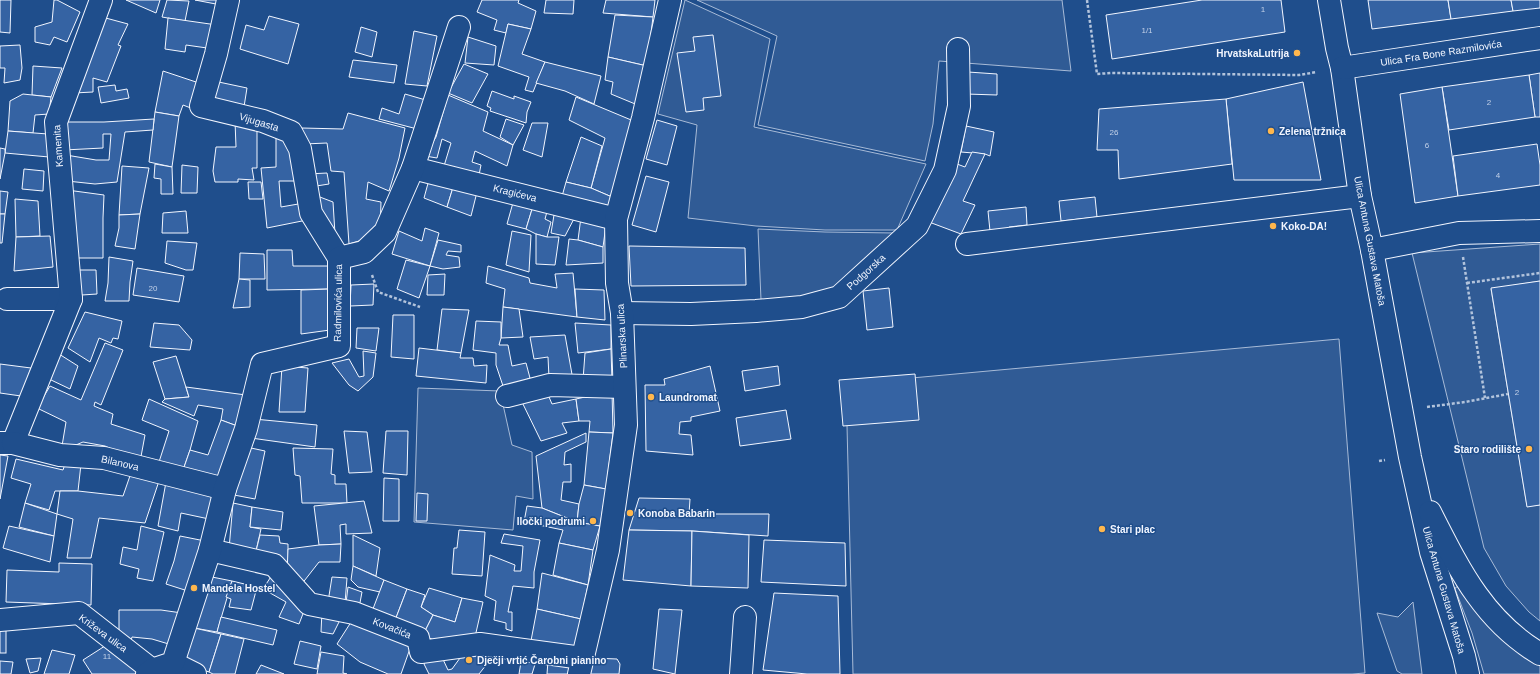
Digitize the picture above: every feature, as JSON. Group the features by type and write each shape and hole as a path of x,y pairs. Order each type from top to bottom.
{"street":[{"name":"Vijugasta","path":"228,0 216,54 201,106 263,121 291,132 300,149 311,213 339,258"},
{"name":"Plinarska ulica","path":"580,666 608,550 626,425 622,312 617,283 616,219 643,118 670,0"},
{"name":"Ulica Antuna Gustava Matoša","path":"1329,0 1342,68 1360,196 1372,250 1400,410 1431,552 1464,656 1468,674"},
{"name":"Kamenita","path":"7,443 72,299 56,122 100,3"},
{"path":"364,252 385,232 413,168 459,27"},
{"name":"Ulica Fra Bone Razmilovića","path":"1342,68 1540,38"},
{"name":"Podgorska","path":"622,312 691,314 756,311 802,307 839,297 917,226 945,170 959,106 958,49"},
{"name":"Kragićeva","path":"413,168 616,219"},
{"path":"967,244 1360,196"},
{"path":"1372,250 1459,234 1540,231"},
{"name":"Radmilovića ulica","path":"173,663 210,550 225,489 246,429 262,364 339,346 339,258 364,252"},
{"path":"7,299 72,299"},
{"path":"507,396 550,385 624,387"},
{"name":"Bilanova","path":"7,443 60,455 104,458 225,489"},
{"name":"Ulica Antuna Gustava Matoša","path":"1415,482 1457,565 1482,603 1508,632 1540,654"},
{"name":"Kovačića","path":"210,550 274,565 309,604 354,613 418,638 421,652 480,644 580,666"},
{"name":"Križeva ulica","path":"0,620 79,613 150,672"},
{"path":"741,674 745,617"},
{"path":"150,672 173,663 195,674"}],"path":[{"path":"1087,0 1097,74 1299,75 1342,68"},
{"path":"364,252 378,292 420,307"},
{"path":"1485,398 1467,283 1540,273"},
{"path":"1400,410 1508,394"}],"shaded area":[{"path":"685,0 770,39 754,127 926,164 897,230 825,230 756,226 688,218 697,125 658,114"},
{"path":"697,0 1062,0 1071,71 939,61 933,124 925,161 758,125 777,36"},
{"path":"758,229 895,233 824,298 761,300"},
{"path":"1540,244 1540,281 1491,289 1527,506 1540,505 1540,621 1529,612 1506,586 1484,548 1412,253"},
{"name":"Stari plac","path":"1339,339 1365,673 853,674 846,384"},
{"path":"418,388 500,391 512,445 532,452 533,499 516,496 513,530 414,522"},
{"path":"1456,587 1459,587 1527,655 1540,666 1540,674 1484,674 1472,633 1455,589"},
{"path":"1413,602 1422,674 1402,674 1397,671 1377,613 1398,617"}],"building":[{"path":"0,0 11,0 10,33 0,32"},
{"path":"54,0 57,0 80,12 67,42 54,37 50,45 35,42 35,27 52,22"},
{"path":"126,0 160,0 156,13"},
{"path":"167,0 189,1 185,21 162,17"},
{"path":"195,0 222,0 221,5"},
{"path":"482,0 519,0 518,3 536,11 531,29 508,24 506,33 494,30 497,20 477,12"},
{"path":"546,0 574,0 573,14 544,13"},
{"path":"606,0 655,0 653,17 603,13"},
{"path":"1202,0 1281,0 1285,32 1112,59 1106,15"},
{"path":"1368,0 1448,0 1451,19 1372,29"},
{"path":"1448,0 1511,0 1513,11 1451,19"},
{"path":"1511,0 1540,0 1540,8 1513,11"},
{"path":"615,15 653,17 647,66 608,57"},
{"path":"269,16 299,24 288,64 240,49 246,25 264,30"},
{"path":"102,17 128,24 118,45 121,46 107,82 93,78 93,92 74,93"},
{"path":"168,18 217,25 214,49 186,45 185,52 165,49"},
{"path":"508,24 531,29 522,54 545,62 533,92 525,90 529,77 498,66"},
{"path":"361,27 377,32 372,57 355,52"},
{"path":"414,31 437,36 427,86 405,84"},
{"path":"713,35 721,96 703,98 704,110 686,112 677,53 695,51 693,37"},
{"path":"468,37 496,46 494,65 465,63"},
{"path":"20,45 22,68 20,80 4,83 5,68 0,68 0,46"},
{"path":"608,57 647,66 640,106 611,94 613,82 605,80"},
{"path":"353,60 397,65 394,83 349,77"},
{"path":"545,62 601,76 594,104 565,91 536,83"},
{"path":"464,64 488,74 472,103 448,93"},
{"path":"33,66 62,68 51,97 32,95"},
{"path":"163,71 202,84 196,110 183,105 179,116 155,112"},
{"path":"968,72 997,74 997,95 966,94"},
{"path":"1540,73 1540,117 1535,117 1529,75"},
{"path":"1529,75 1535,117 1449,130 1442,87"},
{"path":"214,81 247,88 243,113 207,105"},
{"name":"Zelena tržnica","path":"1303,82 1321,180 1234,180 1226,99"},
{"path":"115,85 116,91 127,89 129,98 101,103 98,87"},
{"path":"1442,87 1458,196 1415,203 1400,94"},
{"path":"492,91 514,99 514,96 531,102 527,112 526,123 490,111 491,108 487,106"},
{"path":"23,94 51,97 49,114 35,115 33,133 8,131 10,101"},
{"path":"405,94 429,101 421,130 379,119 382,108 399,114"},
{"path":"448,95 488,112 483,131 513,145 507,166 475,151 472,162 481,165 479,175 444,166 451,143 442,139 437,158 425,156 436,137"},
{"path":"576,97 636,122 612,197 591,188 605,138 569,120"},
{"path":"1226,99 1232,164 1119,179 1118,150 1097,150 1099,109"},
{"path":"155,112 179,116 172,167 149,162"},
{"path":"348,113 405,128 399,158 389,191 368,182 366,199 381,202 380,231 369,238 349,244 344,172 331,171 327,143 304,144 302,128 343,129"},
{"path":"154,119 153,130 125,132 117,182 95,184 67,181 66,155 96,160 109,160 111,134 103,134 103,148 64,150 65,122 104,122"},
{"path":"506,119 524,125 513,145 500,137"},
{"path":"657,120 677,126 667,165 646,159"},
{"path":"235,121 257,128 257,168 252,168 254,180 238,179 238,182 215,182 213,171 216,147 236,147"},
{"path":"532,123 548,123 542,157 523,150"},
{"path":"966,126 994,132 990,156 985,154 961,152"},
{"path":"8,131 48,134 49,157 5,153"},
{"path":"276,135 295,146 301,181 279,181 281,207 304,203 307,220 267,228 261,168 276,167"},
{"path":"581,137 602,146 591,188 566,182"},
{"path":"1537,144 1540,165 1540,185 1458,196 1453,156"},
{"path":"0,148 5,149 5,153 0,179"},
{"path":"972,152 985,154 963,201 975,205 961,234 929,222 949,161 965,167"},
{"path":"155,164 172,167 173,194 161,194 161,179 154,178"},
{"path":"182,165 198,167 197,193 181,193"},
{"path":"122,166 149,168 140,214 119,215"},
{"path":"24,169 44,171 43,191 22,189"},
{"path":"327,173 329,184 310,187 307,174"},
{"path":"430,176 454,184 447,207 424,198"},
{"path":"646,176 669,182 656,232 632,225"},
{"path":"248,182 261,182 263,199 249,199"},
{"path":"566,182 591,188 612,197 606,215 561,200"},
{"path":"454,184 477,192 471,216 447,207"},
{"path":"67,190 104,195 103,258 75,258"},
{"path":"0,191 8,192 5,214 0,214"},
{"path":"312,194 333,202 335,234"},
{"path":"1095,197 1097,217 1061,221 1059,201"},
{"path":"15,199 38,201 40,236 16,237"},
{"path":"514,199 533,206 526,229 507,224"},
{"path":"533,206 548,208 545,219 551,222 547,237 526,229"},
{"path":"1026,207 1027,225 1009,227 1010,239 991,241 988,211"},
{"path":"555,209 576,215 565,236 551,233"},
{"path":"186,211 188,233 162,233 163,213"},
{"path":"0,214 5,214 2,243 0,243"},
{"path":"140,214 135,249 115,246 119,228 119,215"},
{"path":"581,217 606,225 603,247 578,240"},
{"path":"425,228 439,233 430,266 392,254 399,231 422,241"},
{"path":"512,231 531,235 529,272 506,265"},
{"path":"536,234 547,237 559,237 555,265 536,264"},
{"path":"50,236 53,267 14,271 16,237"},
{"path":"569,239 603,247 603,263 566,265"},
{"path":"438,240 461,245 461,252 448,251 446,255 459,257 460,267 443,269 430,266"},
{"path":"167,241 197,243 193,270 186,270 165,263"},
{"path":"629,246 745,248 746,285 631,286"},
{"path":"267,250 292,250 293,266 330,266 330,289 267,290"},
{"path":"240,253 264,254 265,279 239,279"},
{"path":"109,257 133,261 129,301 105,301 108,283"},
{"path":"406,260 430,266 419,298 397,289"},
{"path":"488,266 529,278 530,283 557,288 555,274 573,273 577,317 503,307 505,289 486,283"},
{"path":"137,268 184,276 179,302 133,295"},
{"path":"78,270 96,270 97,294 82,295 79,291"},
{"path":"445,274 444,295 427,295 428,275"},
{"path":"239,279 250,280 250,307 233,308"},
{"name":"Staro rodilište","path":"1540,281 1540,505 1527,507 1491,288"},
{"path":"374,284 373,305 350,306 351,285"},
{"path":"889,288 893,327 867,330 863,291"},
{"path":"330,289 330,330 301,334 301,290"},
{"path":"575,289 604,290 605,320 577,317"},
{"path":"503,307 519,309 523,337 501,338"},
{"path":"442,309 469,310 461,353 437,350"},
{"path":"85,312 122,321 118,339 113,338 111,343 99,338 90,362 68,348"},
{"path":"393,315 414,315 414,359 391,357"},
{"path":"476,321 501,322 501,338 499,345 508,345 512,366 526,363 530,378 504,389 496,365 496,353 473,350"},
{"path":"154,323 179,325 192,340 190,350 150,347"},
{"path":"575,323 611,325 611,349 578,353"},
{"path":"357,328 379,328 376,351 356,348"},
{"path":"565,335 573,380 549,378 548,357 534,359 530,337"},
{"path":"105,343 123,350 101,405 95,402 94,406 113,414 111,424 145,435 140,462 105,446 83,442 64,450 62,446 66,422 37,408 50,386 81,400"},
{"path":"419,348 461,353 460,358 473,358 474,366 487,365 486,383 416,376"},
{"path":"611,349 612,382 583,380 585,353"},
{"path":"363,351 376,353 373,377 358,391 349,385 332,363 349,359 359,377 364,376"},
{"path":"59,354 78,366 70,389 49,379"},
{"path":"176,356 189,397 165,399 153,362"},
{"path":"0,364 31,368 21,396 0,393"},
{"path":"282,366 308,368 305,412 279,412"},
{"path":"710,366 720,411 691,417 691,421 680,422 679,434 691,435 693,455 646,451 645,385 665,385 664,379"},
{"path":"778,366 780,385 745,391 742,371"},
{"path":"915,374 919,420 843,426 839,380"},
{"path":"186,387 246,395 240,427 221,420 223,409 198,405 194,416 162,402 165,399 189,397"},
{"path":"546,390 552,404 576,399 579,421 562,423 567,433 541,441 520,398"},
{"path":"612,391 613,433 589,432 590,421 579,421 576,399"},
{"path":"149,399 198,421 182,473 158,465 169,431 142,420"},
{"path":"786,410 791,439 740,446 736,418"},
{"path":"254,419 317,425 315,447 251,438"},
{"path":"221,420 240,427 219,480 182,473 190,450 208,455"},
{"path":"344,431 367,432 372,472 349,473"},
{"path":"386,431 408,431 407,475 383,473"},
{"path":"589,432 613,433 606,489 584,485"},
{"path":"586,433 586,442 565,452 564,465 571,464 571,482 563,482 561,500 579,504 577,522 542,508 536,456"},
{"path":"251,448 265,451 255,499 234,495"},
{"path":"293,448 333,449 331,474 335,475 335,484 346,484 347,503 302,503 300,476 295,475"},
{"path":"0,455 8,456 0,499"},
{"path":"16,459 63,470 66,461 81,464 78,491 55,491 49,510 25,503 31,484 11,478"},
{"path":"132,470 160,478 145,523 99,518 91,558 67,558 73,519 57,514 60,491 78,491 123,496"},
{"path":"384,478 399,479 399,521 383,521"},
{"path":"166,482 216,494 209,519 181,513 178,531 158,526"},
{"path":"584,485 606,489 600,526 577,522 579,504"},
{"path":"417,493 428,494 427,521 416,521"},
{"path":"639,498 690,499 689,514 769,514 768,536 692,531 629,530"},
{"path":"364,501 372,533 346,534 346,524 340,525 341,544 319,545 314,506"},
{"path":"25,503 57,514 54,536 19,527"},
{"path":"233,503 252,507 250,527 261,529 256,551 229,549"},
{"path":"527,506 542,508 577,522 600,526 593,550 559,543 563,530 524,522"},
{"path":"252,507 283,512 281,530 250,527"},
{"path":"9,526 54,536 50,562 3,548"},
{"path":"141,526 164,532 153,581 137,578 139,569 120,564 123,547 137,550"},
{"path":"459,530 485,532 482,576 452,574 454,548 457,548"},
{"path":"629,530 692,531 691,586 623,580"},
{"path":"692,531 749,535 748,588 691,586"},
{"path":"504,534 540,540 534,572 534,588 513,586 508,612 512,612 512,631 506,629 506,623 494,620 496,601 485,596 490,555 515,565 514,571 521,571 523,546 501,543"},
{"path":"260,535 279,536 280,543 288,544 288,571 256,551"},
{"path":"353,535 380,548 376,576 353,566"},
{"path":"180,536 205,541 191,592 166,584 174,561"},
{"path":"764,540 845,543 846,586 761,582"},
{"path":"559,543 593,550 588,585 553,575"},
{"path":"341,544 340,562 319,562 301,585 287,574 288,549"},
{"path":"59,563 92,564 91,605 6,602 7,570 59,572"},
{"path":"353,566 384,580 380,592 358,587 351,580"},
{"path":"542,573 588,585 581,619 537,609"},
{"path":"272,575 306,606 299,624 279,617 286,602 263,589"},
{"path":"207,576 232,581 217,632 194,628"},
{"path":"332,577 347,578 345,603 328,602"},
{"path":"384,580 407,589 394,623 371,614"},
{"path":"232,581 257,587 251,610 229,607 231,599 226,597"},
{"path":"348,587 362,592 359,608 346,603"},
{"path":"429,588 462,598 455,622 433,615 421,607"},
{"path":"407,589 425,595 421,607 433,615 423,635 394,623"},
{"path":"774,593 838,596 840,674 807,674 763,670"},
{"path":"462,598 483,602 475,637 438,642 423,635 433,615 455,622"},
{"path":"537,609 581,619 576,653 530,646"},
{"path":"659,609 682,610 675,674 653,669"},
{"path":"119,610 161,610 182,613 172,645 152,639 132,637 129,648 119,639"},
{"path":"322,611 341,618 333,634 321,632"},
{"path":"221,617 277,630 273,645 217,632"},
{"path":"353,619 412,643 401,674 388,674 360,662 337,644"},
{"path":"194,628 221,634 209,672 183,663"},
{"path":"0,629 6,629 6,653 0,653"},
{"path":"221,634 244,639 235,674 213,674 209,672"},
{"path":"300,641 321,646 317,669 294,664"},
{"path":"108,644 136,665 138,674 92,674 83,660"},
{"path":"468,647 494,655 479,674 429,674 424,664 427,655 440,653 448,670 452,669"},
{"path":"52,650 75,655 69,674 44,674"},
{"path":"321,652 344,656 343,673 347,674 317,674"},
{"path":"41,658 38,671 30,673 26,659"},
{"path":"592,658 617,659 620,664 619,674 589,674"},
{"path":"0,661 13,662 11,674 0,674"},
{"path":"536,661 532,674 519,674 521,662"},
{"path":"548,661 574,663 573,674 547,674"},
{"path":"261,665 284,674 256,674"}],"place":[{"name":"HrvatskaLutrija","path":"1297,53"},
{"name":"Zelena tržnica","path":"1271,131"},
{"name":"Koko-DA!","path":"1273,226"},
{"name":"Laundromat","path":"651,397"},
{"name":"Staro rodilište","path":"1529,449"},
{"name":"Konoba Babarin","path":"630,513"},
{"name":"Iločki podrumi","path":"593,521"},
{"name":"Stari plac","path":"1102,529"},
{"name":"Mandela Hostel","path":"194,588"},
{"name":"Dječji vrtić Čarobni pianino","path":"469,660"}]}
